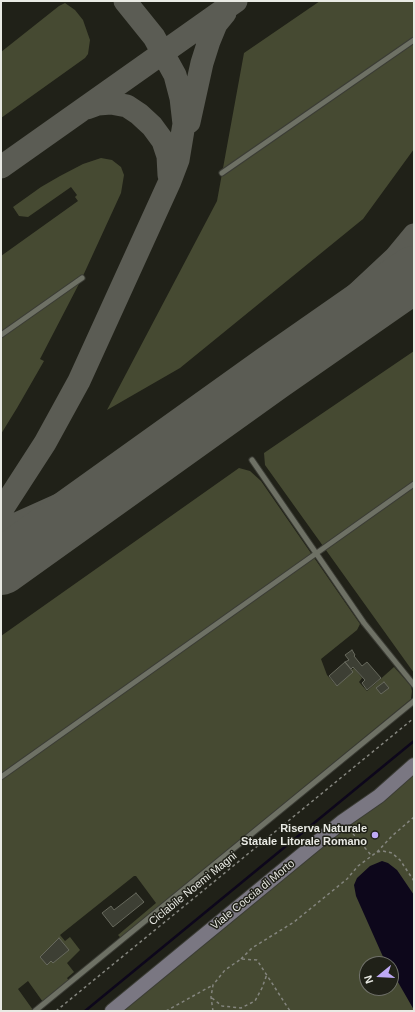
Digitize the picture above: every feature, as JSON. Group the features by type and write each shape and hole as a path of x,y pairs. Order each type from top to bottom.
{"street":[{"name":"Viale Coccia di Morto","path":"112,1011 343,821 379,796 414,765"}],"lane":[{"path":"222,173 414,40"},
{"path":"1,334 82,278"},
{"path":"252,460 364,623 414,684"},
{"path":"1,777 414,484"},
{"path":"35,1011 414,701"}],"path":[{"name":"Ciclabile Noemi Magni","path":"56,1011 414,718"},
{"path":"377,852 392,836 414,817"},
{"path":"343,821 371,855"},
{"path":"166,1011 213,985 226,970 252,948 294,922 347,879 358,866 371,855 383,851 392,853 400,860 414,881"},
{"path":"240,959 257,960 290,1011"},
{"path":"211,997 222,1006 241,1008 255,1001 267,974"},
{"path":"213,985 211,997 213,1011"}],"green space":[{"path":"320,1 414,1 414,149 363,219 180,368 107,410 217,201 244,53"},
{"path":"65,3 75,10 83,20 90,40 88,54 85,58 1,118 1,52 59,6"},
{"path":"101,158 112,160 121,167 124,175 121,193 82,278 40,359 44,361 1,434 1,256 78,201 75,197 77,195 71,187 28,217 19,216 13,207 41,187 60,176 83,164"},
{"path":"414,351 414,673 265,465 264,453"},
{"path":"239,468 250,471 261,481 360,624 357,630 321,659 327,675 335,684 354,668 362,678 359,682 367,691 394,667 411,686 411,699 121,938 118,935 156,903 136,876 134,876 60,935 65,941 70,937 80,950 67,963 74,972 67,978 69,981 43,1002 28,981 18,989 33,1010 1,1011 1,636"},
{"name":"Riserva Naturale Statale Litorale Romano","path":"414,771 414,1011 122,1011"}],"shaded area":[{"path":"382,861 388,863 397,870 414,895 414,1010 399,984 399,956 383,956 356,896 354,885 357,878 370,866"}],"building":[{"path":"352,650 355,655 354,656 362,666 367,662 381,678 367,690 362,683 365,680 353,667 351,669 345,662 349,660 345,655"},
{"path":"345,662 353,672 337,686 329,676"},
{"path":"384,682 389,688 381,694 376,688"},
{"path":"136,893 144,902 113,927 102,913 111,906 114,910"},
{"path":"59,938 69,950 53,963 51,961 47,965 40,957"}],"waterway":[{"path":"85,1011 414,741"}],"taxiway":[{"path":"1,511 45,443 79,381 170,181 178,160 184,124 181,98 175,75 154,37 125,1"},
{"path":"1,167 236,1"},
{"path":"189,122 202,63 209,41 216,24 225,13"},
{"path":"87,108 98,104 111,103 127,106 139,114 152,126 163,141 168,156 169,175"},
{"path":"272,373 395,258 414,235"},
{"path":"1,531 61,504 188,433"}],"runway":[{"path":"1,567 272,373 414,274"}],"place":[{"name":"Riserva Naturale Statale Litorale Romano","path":"375,835"}]}
